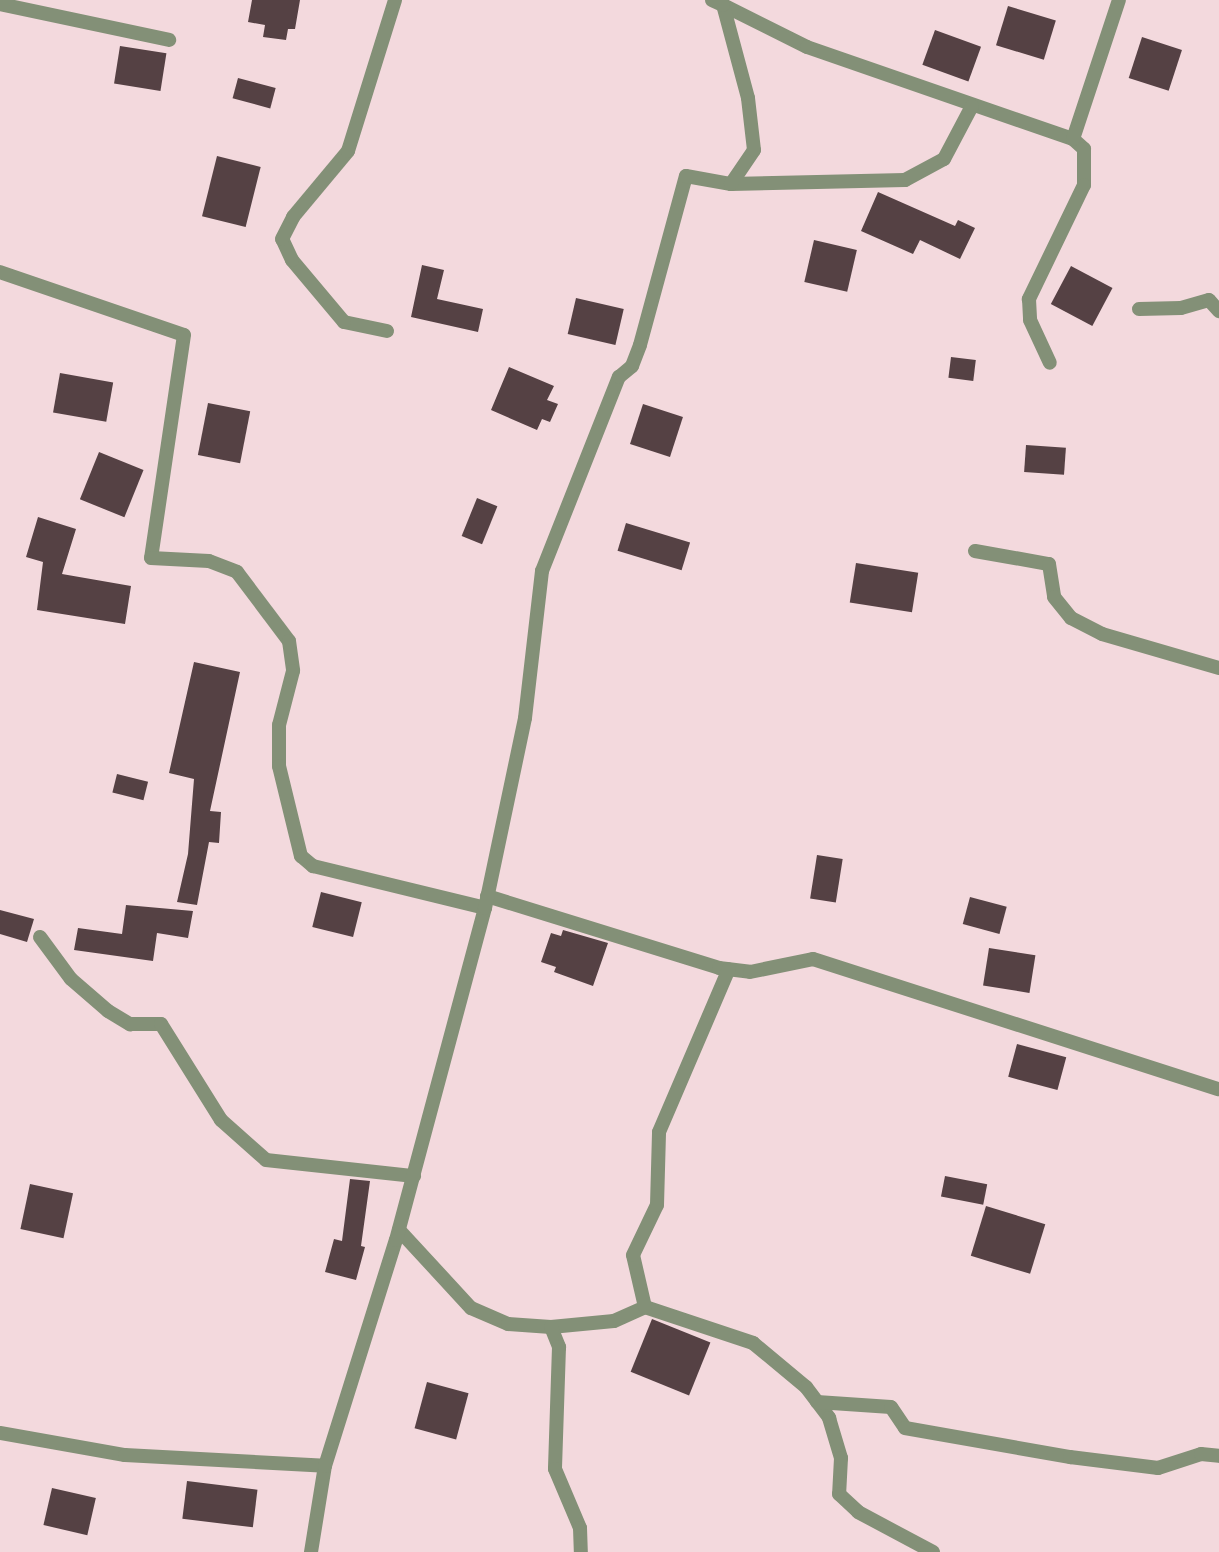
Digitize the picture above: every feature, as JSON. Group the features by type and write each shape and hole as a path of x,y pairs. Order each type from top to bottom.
{"street":[{"path":"387,331 344,322 292,260 282,239 293,217 348,151 395,0"},
{"path":"1073,139 1119,0"},
{"path":"717,2 807,47 1073,139 1084,149 1088,165 1084,185 1029,299 1030,320 1050,363"},
{"path":"717,2 755,130 754,150 731,184"},
{"path":"0,4 169,40"},
{"path":"311,1552 325,1465 399,1230 486,902 525,718 542,571 619,377 632,366 640,345 686,176 731,184 824,186 925,174 944,159 972,106"},
{"path":"0,272 184,335 151,558 209,561 237,572 289,641 293,671 279,725 279,766 301,856 313,866 486,902 729,969 750,972 813,958 1219,1089"},
{"path":"1139,309 1181,308 1209,300 1219,311"},
{"path":"975,551 1049,564 1054,597 1071,618 1102,634 1219,668"},
{"path":"40,937 71,979 108,1011 130,1024 161,1024 221,1120 266,1160 414,1176"},
{"path":"645,1307 632,1255 657,1205 659,1132 729,969"},
{"path":"399,1230 471,1308 508,1324 551,1327 614,1321 645,1307 753,1343 817,1402 829,1418 841,1458 839,1494 858,1512 933,1552"},
{"path":"551,1327 559,1347 555,1469 579,1528 581,1552"},
{"path":"817,1402 891,1406 905,1428 1070,1457 1158,1468 1200,1454 1219,1456"},
{"path":"0,1433 125,1455 325,1465"}],"building":[{"path":"252,0 300,0 295,29 288,29 286,40 263,37 265,25 248,22"},
{"path":"1008,6 1056,21 1044,60 996,45"},
{"path":"935,30 981,47 968,82 922,65"},
{"path":"1142,37 1182,50 1169,91 1129,78"},
{"path":"120,46 166,53 160,91 114,84"},
{"path":"238,78 276,88 270,108 233,98"},
{"path":"217,156 261,167 246,227 202,216"},
{"path":"878,192 955,226 958,220 975,228 960,259 920,240 913,254 861,231"},
{"path":"814,240 857,250 847,292 804,282"},
{"path":"422,265 444,270 437,299 483,309 478,332 411,317"},
{"path":"1071,266 1112,288 1092,326 1051,304"},
{"path":"576,298 624,309 615,345 568,334"},
{"path":"951,357 976,360 973,381 948,378"},
{"path":"509,367 554,386 547,400 558,404 550,422 542,419 537,430 491,410"},
{"path":"60,373 113,382 106,422 53,412"},
{"path":"208,403 250,411 240,463 198,455"},
{"path":"643,404 683,417 670,457 630,444"},
{"path":"1026,445 1066,448 1064,475 1024,472"},
{"path":"99,452 144,470 124,517 80,499"},
{"path":"477,498 497,506 482,544 462,536"},
{"path":"38,517 76,529 62,574 131,586 125,624 37,610 43,562 26,557"},
{"path":"626,523 690,543 682,570 618,551"},
{"path":"856,563 918,573 912,612 850,603"},
{"path":"194,662 240,672 210,811 221,812 219,843 209,842 197,905 177,902 188,854 194,779 169,773"},
{"path":"117,774 148,782 143,800 112,792"},
{"path":"817,855 843,859 836,903 810,898"},
{"path":"321,892 362,902 353,937 312,927"},
{"path":"970,897 1007,907 999,934 963,924"},
{"path":"126,905 193,911 188,938 157,933 153,961 74,950 78,928 122,934"},
{"path":"0,910 34,919 27,942 0,934"},
{"path":"563,930 608,943 593,986 554,972 556,967 541,962 551,933 561,936"},
{"path":"989,948 1035,955 1029,993 983,986"},
{"path":"1017,1044 1066,1057 1057,1090 1008,1077"},
{"path":"945,1176 987,1184 983,1205 941,1197"},
{"path":"350,1179 370,1181 361,1246 365,1247 356,1280 325,1272 334,1239 342,1241"},
{"path":"30,1184 73,1193 63,1238 20,1229"},
{"path":"986,1206 1045,1224 1030,1274 971,1256"},
{"path":"652,1319 710,1343 689,1395 631,1372"},
{"path":"427,1382 469,1393 456,1439 415,1428"},
{"path":"187,1481 257,1490 253,1527 182,1519"},
{"path":"52,1488 96,1498 87,1535 43,1525"}]}
